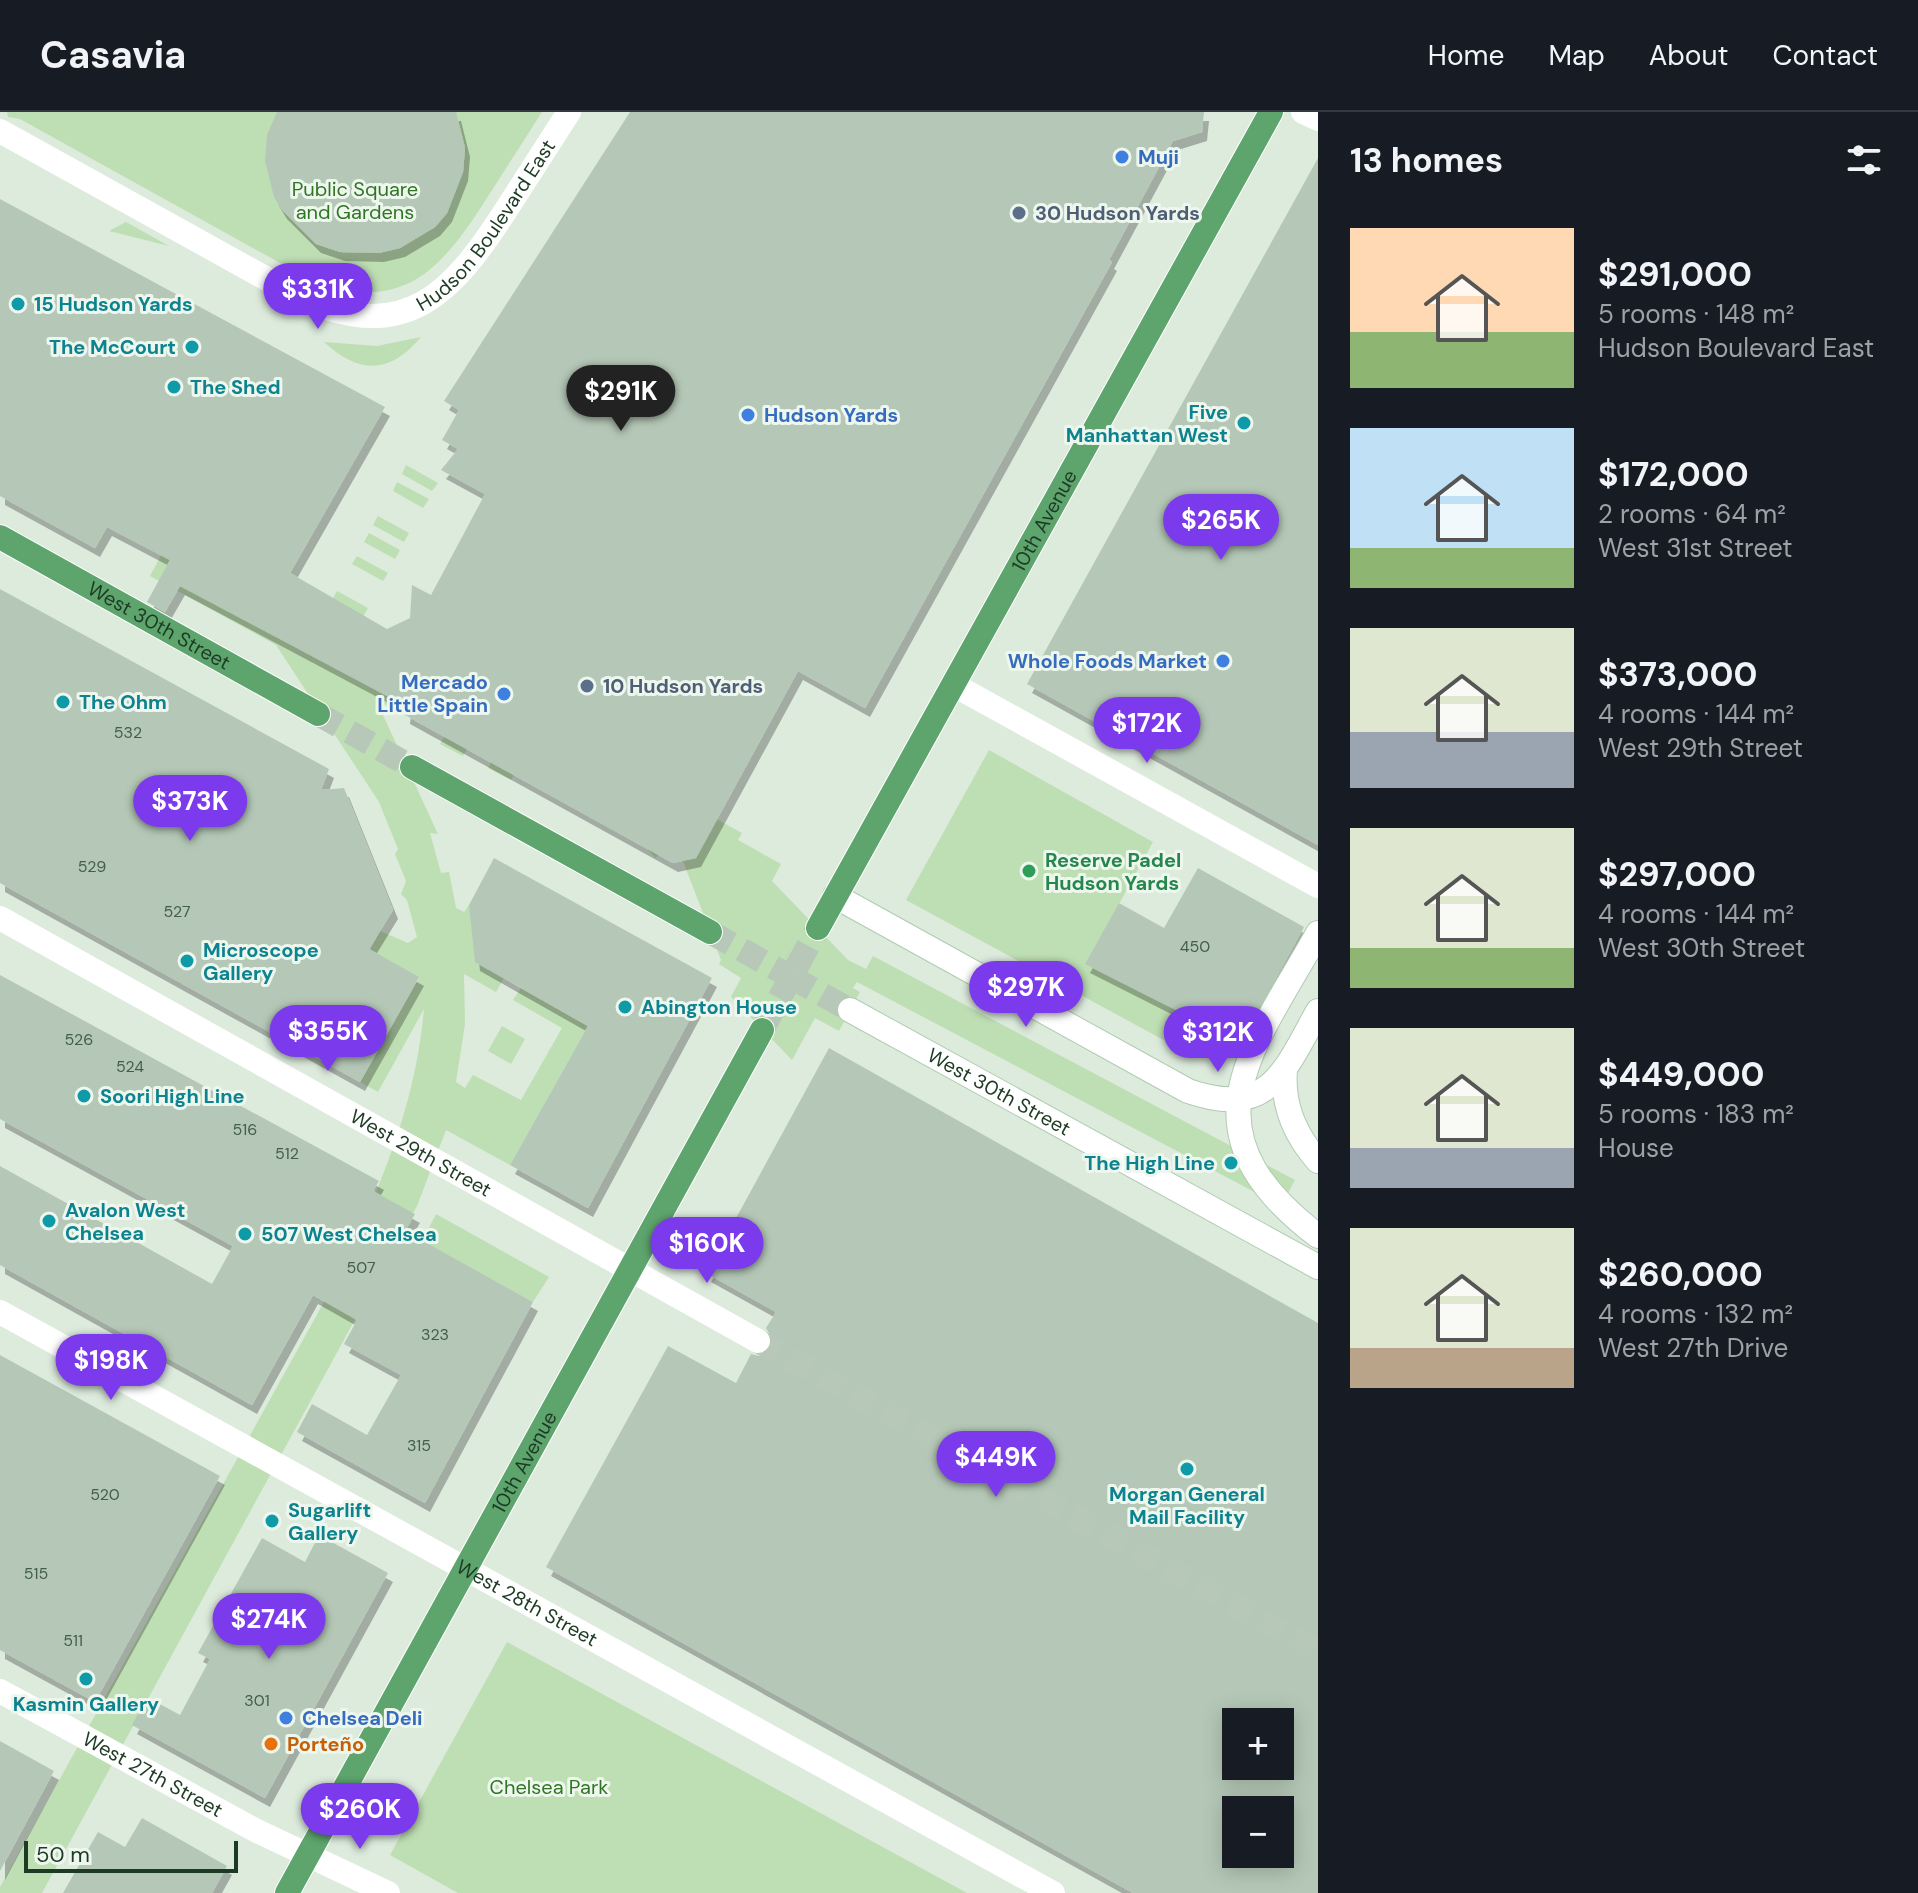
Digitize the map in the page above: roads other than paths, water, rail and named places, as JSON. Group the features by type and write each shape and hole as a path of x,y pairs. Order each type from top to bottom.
{"main road":[{"name":"10th Avenue","path":"818,928 1271,112"},
{"name":"West 30th Street","path":"0,537 318,714"},
{"path":"412,767 710,932"},
{"name":"10th Avenue","path":"287,1893 633,1270 762,1030"}],"street":[{"name":"Hudson Boulevard East","path":"0,131 303,299 326,309 374,317 422,304 460,276 569,112"},
{"path":"1303,112 1318,119"},
{"path":"954,685 1318,886"},
{"path":"835,896 1188,1091 1237,1101 1268,1089 1285,1070 1318,1011"},
{"name":"West 29th Street","path":"0,918 758,1341"},
{"path":"1318,933 1248,1058 1237,1101 1238,1130 1256,1168 1283,1206 1318,1236"},
{"name":"West 30th Street","path":"850,1010 1318,1267"},
{"path":"1285,1070 1289,1113 1301,1139 1318,1161"},
{"name":"West 28th Street","path":"0,1312 1053,1893"},
{"name":"West 27th Street","path":"0,1691 255,1830 388,1893"}],"tunnel":[{"path":"318,714 412,767"},
{"path":"762,1030 818,928"},
{"path":"710,932 791,977"},
{"path":"791,977 850,1010"},
{"path":"758,1341 1318,1651"}],"place":[{"name":"Muji","path":"1122,157"},
{"name":"30 Hudson Yards","path":"1019,213"},
{"name":"15 Hudson Yards","path":"18,304"},
{"name":"The McCourt","path":"192,347"},
{"name":"The Shed","path":"174,387"},
{"name":"Hudson Yards","path":"748,415"},
{"name":"Five Manhattan West","path":"1244,423"},
{"name":"Whole Foods Market","path":"1223,661"},
{"name":"10 Hudson Yards","path":"587,686"},
{"name":"Mercado Little Spain","path":"504,694"},
{"name":"The Ohm","path":"63,702"},
{"name":"Reserve Padel Hudson Yards","path":"1029,871"},
{"name":"Microscope Gallery","path":"187,961"},
{"name":"Abington House","path":"625,1007"},
{"name":"Soori High Line","path":"84,1096"},
{"name":"The High Line","path":"1231,1163"},
{"name":"Avalon West Chelsea","path":"49,1221"},
{"name":"507 West Chelsea","path":"245,1234"},
{"name":"Morgan General Mail Facility","path":"1187,1469"},
{"name":"Sugarlift Gallery","path":"272,1521"},
{"name":"Kasmin Gallery","path":"86,1679"},
{"name":"Chelsea Deli","path":"286,1718"},
{"name":"Porteño","path":"271,1744"}],"park label":[{"name":"Public Square and Gardens","path":"355,200"},
{"name":"Chelsea Park","path":"549,1787"}]}
